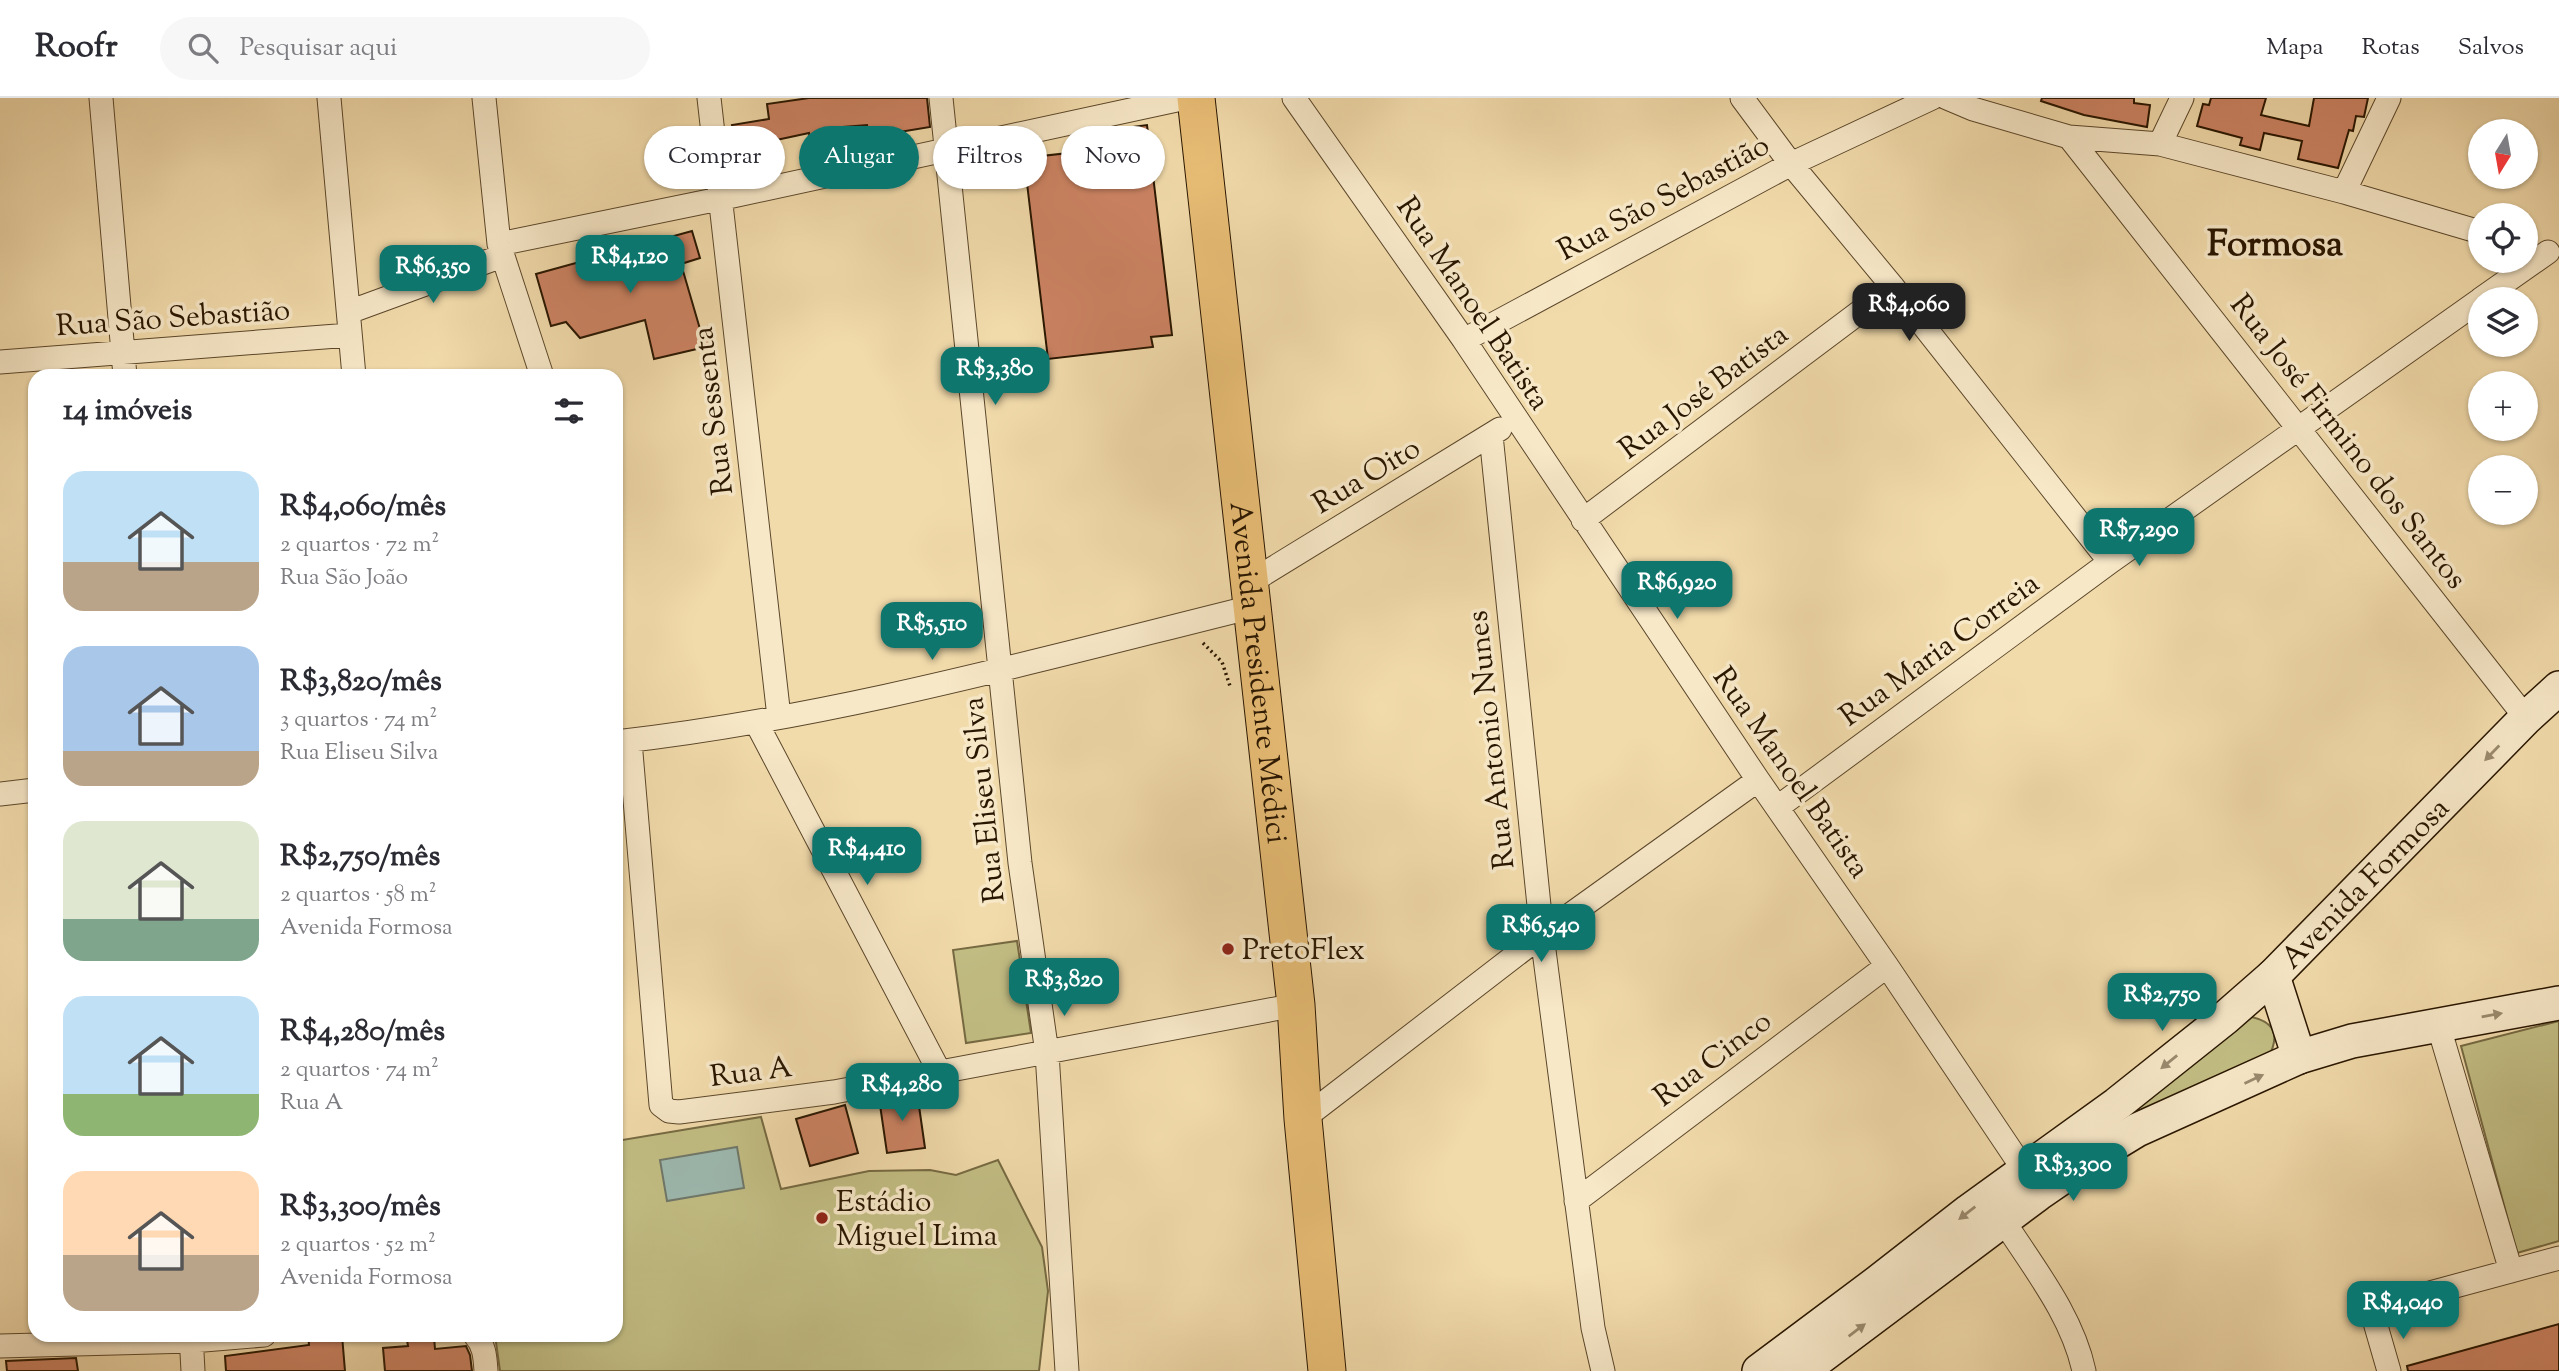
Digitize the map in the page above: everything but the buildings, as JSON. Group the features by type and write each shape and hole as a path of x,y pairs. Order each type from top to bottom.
{"main road":[{"name":"Avenida Presidente Médici","path":"1196,98 1296,1005 1303,1119 1327,1371"},
{"name":"Avenida Formosa","path":"1759,1371 2024,1170 2117,1104 2225,1018 2273,976 2526,718 2559,688"},
{"path":"2273,976 2299,1057"},
{"path":"1802,1371 2003,1220 2086,1161 2137,1130 2299,1057 2352,1041 2559,1003"},
{"path":"2117,1104 2137,1130"},
{"name":"Avenida Presidente Médici","path":"1315,1248 1315,1371"}],"street":[{"path":"101,98 125,369"},
{"path":"329,98 353,369"},
{"path":"484,98 500,250 540,369"},
{"name":"Rua Sessenta","path":"709,98 779,717"},
{"name":"Rua Eliseu Silva","path":"941,98 944,126"},
{"name":"Rua São Sebastião","path":"1047,127 1186,98"},
{"name":"Rua Manoel Batista","path":"1294,98 1464,340 1758,780 2024,1170"},
{"path":"1742,98 1791,164 1893,287 2110,562"},
{"name":"Rua São Sebastião","path":"1464,340 1791,164 1932,98"},
{"path":"1947,98 1975,103 2069,137 2160,144 2344,192 2468,228"},
{"path":"2160,144 2182,98"},
{"path":"2344,192 2389,98"},
{"name":"Rua José Firmino dos Santos","path":"2069,137 2526,718"},
{"name":"Rua São Sebastião","path":"0,362 124,353 350,324 500,250 933,151"},
{"name":"Rua Eliseu Silva","path":"950,189 1020,863 1047,1054 1067,1371"},
{"name":"Rua Maria Correia","path":"2500,287 2553,253"},
{"name":"Rua José Batista","path":"1583,520 1893,287"},
{"name":"Rua Maria Correia","path":"1778,807 2110,562 2468,308"},
{"name":"Rua Oito","path":"623,738 756,722 1000,670 1177,625 1250,595 1515,419"},
{"name":"Rua Antonio Nunes","path":"1491,435 1542,935 1593,1328 1602,1371"},
{"path":"756,722 940,1073"},
{"name":"Rua A","path":"623,765 661,1105 670,1111 680,1112 834,1092 1296,1005"},
{"path":"1303,1119 1542,935 1758,780"},
{"path":"0,794 28,791"},
{"name":"Rua Cinco","path":"1576,1201 1887,966"},
{"path":"2438,1024 2511,1271"},
{"path":"2003,1220 2067,1322 2077,1343 2084,1371"},
{"path":"2389,1371 2374,1322 2375,1311 2385,1304 2559,1258"},
{"path":"0,1346 96,1342"},
{"path":"191,1342 193,1371"},
{"path":"480,1342 485,1352 486,1371"}],"path":[{"path":"1177,625 1216,653 1222,662 1232,693"}],"shaded area":[{"path":"1017,941 1031,1033 966,1043 953,950"},
{"path":"2246,1016 2263,1021 2272,1030 2274,1042 2268,1058 2140,1113 2136,1110"},
{"path":"2559,1021 2559,1241 2517,1253 2461,1046"},
{"name":"Estádio Miguel Lima","path":"761,1117 781,1189 869,1171 930,1170 956,1175 998,1160 1042,1247 1048,1291 1039,1371 500,1371 496,1342 623,1342 623,1140"}],"water":[{"path":"737,1147 744,1188 667,1201 660,1160"}],"place":[{"name":"PretoFlex","path":"1228,949"},
{"name":"Estádio Miguel Lima","path":"822,1218"}],"district":[{"name":"Formosa","path":"2275,242"}]}
